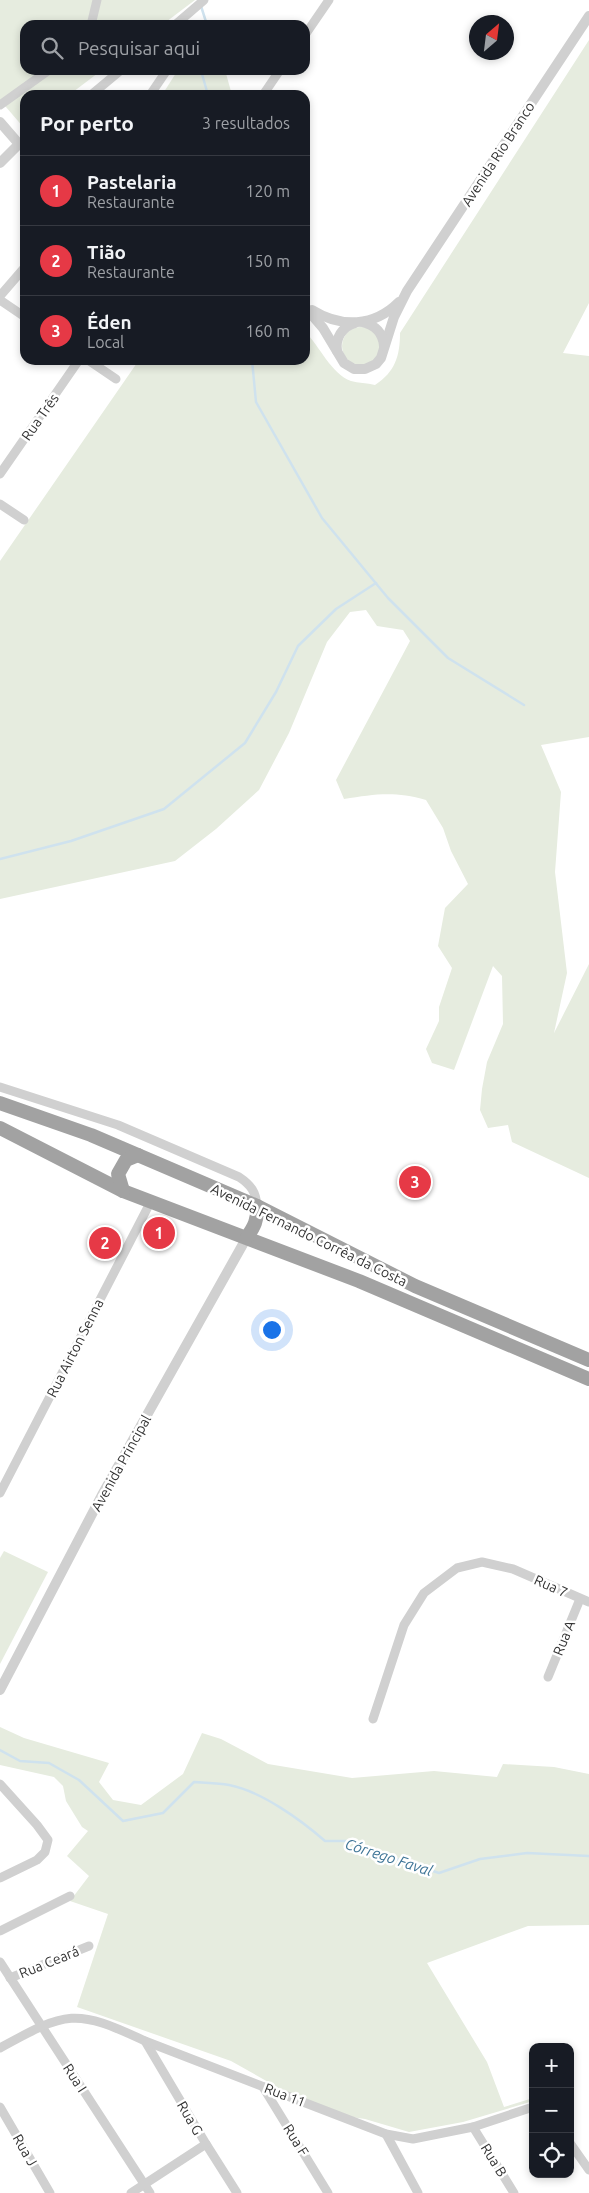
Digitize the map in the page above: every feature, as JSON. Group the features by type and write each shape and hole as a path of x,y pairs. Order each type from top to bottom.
{"highway":[{"name":"Avenida Fernando Corrêa da Costa","path":"0,1103 91,1135 257,1206 415,1286 589,1360"},
{"name":"Avenida Fernando Corrêa da Costa","path":"0,1128 150,1203 247,1237 359,1281 589,1379"},
{"path":"123,1191 118,1174 126,1160 138,1156"},
{"path":"247,1237 255,1226 257,1206"}],"street":[{"path":"92,20 97,0"},
{"path":"181,20 204,0"},
{"path":"310,27 329,0"},
{"name":"Avenida Rio Branco","path":"407,291 589,16"},
{"path":"21,90 42,75"},
{"path":"97,90 115,75"},
{"path":"153,90 164,75"},
{"path":"266,90 277,75"},
{"path":"0,105 20,91"},
{"path":"0,122 20,141"},
{"path":"0,163 20,145"},
{"path":"20,273 0,298 20,313"},
{"path":"341,359 336,347 338,337 347,326 385,313 407,291"},
{"path":"310,313 323,328 341,359 354,369 366,369 376,364 381,358 394,317 407,291"},
{"path":"310,310 328,319 359,322 376,328 383,338 384,346"},
{"name":"Rua Três","path":"0,474 76,365"},
{"path":"95,365 116,379"},
{"path":"0,504 24,520"},
{"path":"0,1087 118,1125 239,1177 249,1184 256,1194 257,1206"},
{"path":"38,1116 44,1100"},
{"name":"Rua Airton Senna","path":"0,1493 150,1203"},
{"name":"Avenida Principal","path":"0,1690 102,1495 247,1237"},
{"name":"Rua 7","path":"373,1719 404,1625 424,1593 457,1568 482,1562 513,1569 589,1602"},
{"name":"Rua A","path":"548,1677 580,1599"},
{"path":"0,1784 48,1840 45,1852 37,1860 0,1878"},
{"path":"0,1931 70,1896"},
{"name":"Rua Ceará","path":"10,1978 88,1946"},
{"name":"Rua I","path":"0,1962 150,2193"},
{"name":"Rua 11","path":"0,2048 41,2026 56,2020 77,2016 109,2024 145,2041 386,2134 413,2139 473,2127 529,2108"},
{"name":"Rua G","path":"145,2041 237,2193"},
{"name":"Rua F","path":"263,2087 328,2193"},
{"name":"Rua J","path":"0,2107 50,2193"},
{"name":"Rua B","path":"473,2127 514,2193"},
{"path":"386,2134 418,2193"},
{"path":"131,2193 206,2144"},
{"path":"574,2149 589,2170"}],"shaded area":[{"path":"0,0 195,0 169,20 20,20 20,75 95,75 76,90 20,90 20,123 0,100"},
{"path":"589,40 589,303 563,353 589,356 589,737 541,745 561,792 555,872 567,973 554,1033 589,964 589,1178 512,1142 508,1125 488,1128 480,1110 482,1089 487,1062 503,1024 502,976 493,966 454,1070 432,1063 426,1049 439,1021 439,1007 452,968 438,946 445,908 468,884 451,851 443,828 426,800 395,794 344,799 336,780 410,641 403,630 377,626 366,610 350,612 327,642 289,733 259,790 216,829 175,861 0,899 0,561 136,365 310,365 310,338 337,372 351,381 375,385 387,375 395,363 399,349 400,333"},
{"path":"175,75 226,75 231,90 165,90"},
{"path":"361,327 368,328 374,333 379,339 379,353 374,359 368,364 361,365 354,364 348,359 343,353 342,346 343,339 348,333 354,328"},
{"path":"4,1551 48,1572 0,1664 0,1558"},
{"path":"0,1727 24,1738 109,1763 99,1782 113,1800 141,1805 183,1774 202,1733 221,1739 268,1764 352,1778 434,1771 497,1777 503,1764 554,1767 589,1774 589,1925 528,1926 427,1963 487,2062 504,2107 529,2099 529,2102 463,2122 409,2132 365,2119 351,2117 293,2096 231,2061 77,2007 108,1914 70,1901 89,1876 67,1856 88,1831 82,1827 66,1801 63,1786 54,1777 0,1765"}],"waterway":[{"path":"201,6 205,20"},
{"path":"202,75 207,90"},
{"path":"252,365 256,402 322,518 388,598 448,658 524,705"},
{"path":"0,859 71,841 164,809 245,743 276,692 298,646 336,609 376,583"},
{"name":"Córrego Faval","path":"0,1750 20,1761 49,1763 79,1780 123,1821 163,1813 194,1782 216,1783 241,1788 254,1793 280,1807 325,1841 349,1841 439,1873 480,1859 527,1853 589,1856"}],"place":[{"name":"Éden","path":"415,1182"},
{"name":"Pastelaria","path":"159,1233"},
{"name":"Tião","path":"105,1243"}]}
